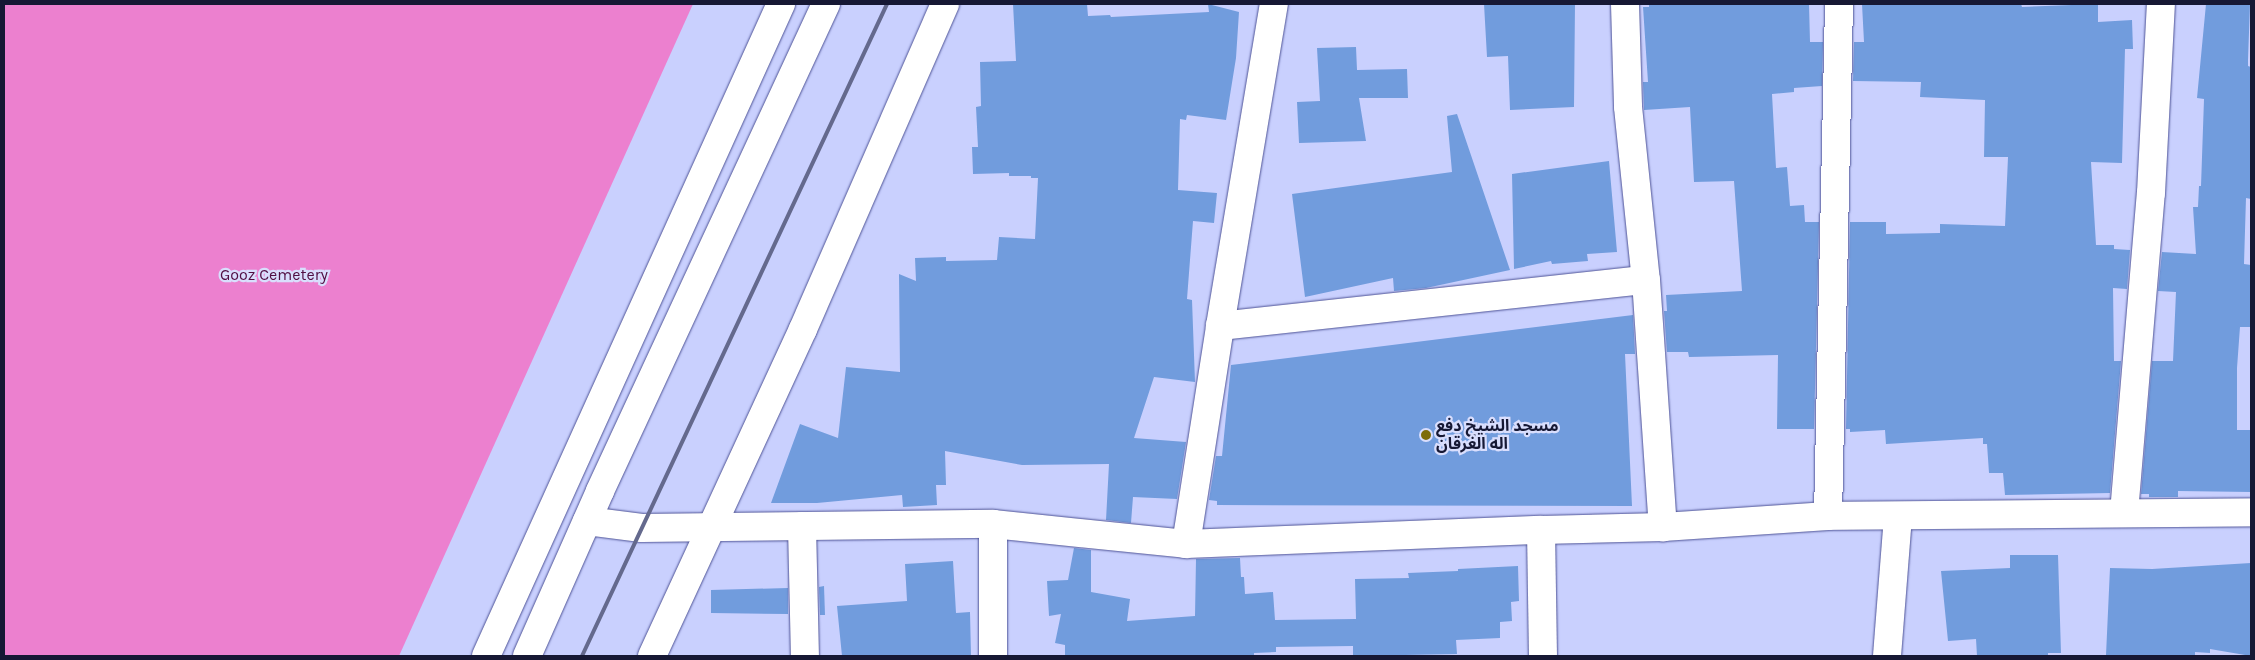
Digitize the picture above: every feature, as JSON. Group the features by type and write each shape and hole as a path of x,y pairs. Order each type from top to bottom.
{"street":[{"path":"486,656 781,4"},
{"path":"527,656 587,521 826,4"},
{"path":"652,656 713,527 945,4"},
{"path":"1186,544 1220,326 1274,4"},
{"path":"1625,4 1628,107 1646,280 1662,527"},
{"path":"1828,516 1839,4"},
{"path":"2124,513 2150,211 2159,71 2161,4"},
{"path":"1220,326 1646,280"},
{"path":"587,521 642,528 993,524 1186,544 1662,527 1828,516 2251,512"},
{"path":"1887,656 1898,516"},
{"path":"993,524 993,656"},
{"path":"802,526 805,656"},
{"path":"1541,530 1543,656"}],"green space":[{"name":"Gooz Cemetery","path":"4,4 693,4 399,656 4,656"}],"building":[{"path":"1013,4 1087,4 1088,16 1110,15 1111,17 1209,12 1208,4 1239,12 1236,58 1226,120 1187,115 1186,120 1180,119 1178,190 1217,193 1214,223 1193,221 1187,299 1192,300 1195,382 1154,377 1134,438 1186,442 1177,499 1133,497 1131,523 1106,520 1109,464 1022,465 945,451 946,485 936,485 937,505 903,507 902,495 817,503 771,503 800,424 838,438 846,367 900,372 899,274 916,281 915,258 946,257 946,261 997,260 999,237 1035,239 1038,178 1031,178 1031,176 1009,176 1009,173 973,174 972,147 978,147 976,107 981,106 980,62 1016,61"},
{"path":"1484,4 1575,4 1574,107 1510,110 1508,56 1487,57"},
{"path":"1649,4 1809,4 1810,42 1823,42 1822,86 1794,88 1794,92 1772,94 1776,168 1787,167 1790,206 1804,205 1805,222 1819,222 1814,429 1777,429 1778,355 1689,357 1688,352 1667,352 1664,311 1667,311 1666,295 1742,291 1734,181 1694,182 1690,107 1644,110 1643,82 1648,82 1643,7 1649,7"},
{"path":"1862,4 2021,4 2022,7 2098,4 2098,22 2132,20 2133,49 2125,49 2122,163 2091,162 2096,245 2114,245 2114,249 2130,250 2127,289 2113,288 2114,361 2121,361 2110,493 2005,495 2003,473 1989,473 1987,444 1983,444 1983,438 1886,444 1885,430 1850,432 1850,429 1846,429 1850,222 1886,222 1886,234 1940,233 1940,224 2005,226 2008,157 1984,157 1985,100 1920,97 1921,82 1853,81 1854,42 1864,42"},
{"path":"2206,4 2250,4 2248,66 2251,67 2251,199 2246,198 2244,264 2251,265 2251,327 2240,327 2237,368 2237,430 2251,430 2251,492 2178,491 2178,497 2149,497 2149,494 2141,494 2152,361 2173,361 2176,292 2158,291 2162,252 2196,254 2193,207 2198,207 2199,186 2201,186 2204,99 2197,98"},
{"path":"1356,47 1357,70 1407,69 1408,98 1359,98 1366,141 1299,143 1297,102 1320,101 1317,48"},
{"path":"1457,114 1510,270 1426,288 1394,291 1393,278 1305,297 1292,194 1452,172 1447,116"},
{"path":"1609,161 1617,252 1587,254 1588,261 1552,264 1551,261 1514,269 1512,174"},
{"name":"مسجد الشيخ دفع اله الغرقان","path":"1633,315 1635,354 1625,354 1632,506 1217,505 1217,501 1209,500 1216,456 1222,456 1231,365"},
{"path":"1074,548 1091,550 1091,592 1130,599 1127,621 1195,616 1196,559 1240,558 1241,577 1244,577 1245,594 1273,592 1275,620 1356,619 1355,579 1409,578 1408,573 1458,571 1458,569 1518,566 1519,601 1511,602 1512,621 1500,622 1500,638 1456,640 1457,654 1353,656 1353,646 1276,647 1276,652 1254,653 1254,656 1065,656 1065,645 1055,643 1061,614 1049,616 1047,581 1068,580"},
{"path":"2010,555 2058,555 2061,653 2048,653 2048,656 1977,656 1976,639 1948,641 1941,571 2010,568"},
{"path":"953,561 956,613 970,612 971,656 842,656 837,606 907,601 905,564"},
{"path":"2251,563 2251,656 2210,649 2210,653 2195,652 2195,656 2106,655 2110,568 2152,569"},
{"path":"824,586 825,615 820,615 819,587"},
{"path":"788,588 788,614 711,613 711,590"}],"railway":[{"path":"582,656 887,4"}],"place":[{"name":"مسجد الشيخ دفع اله الغرقان","path":"1426,435"}]}
